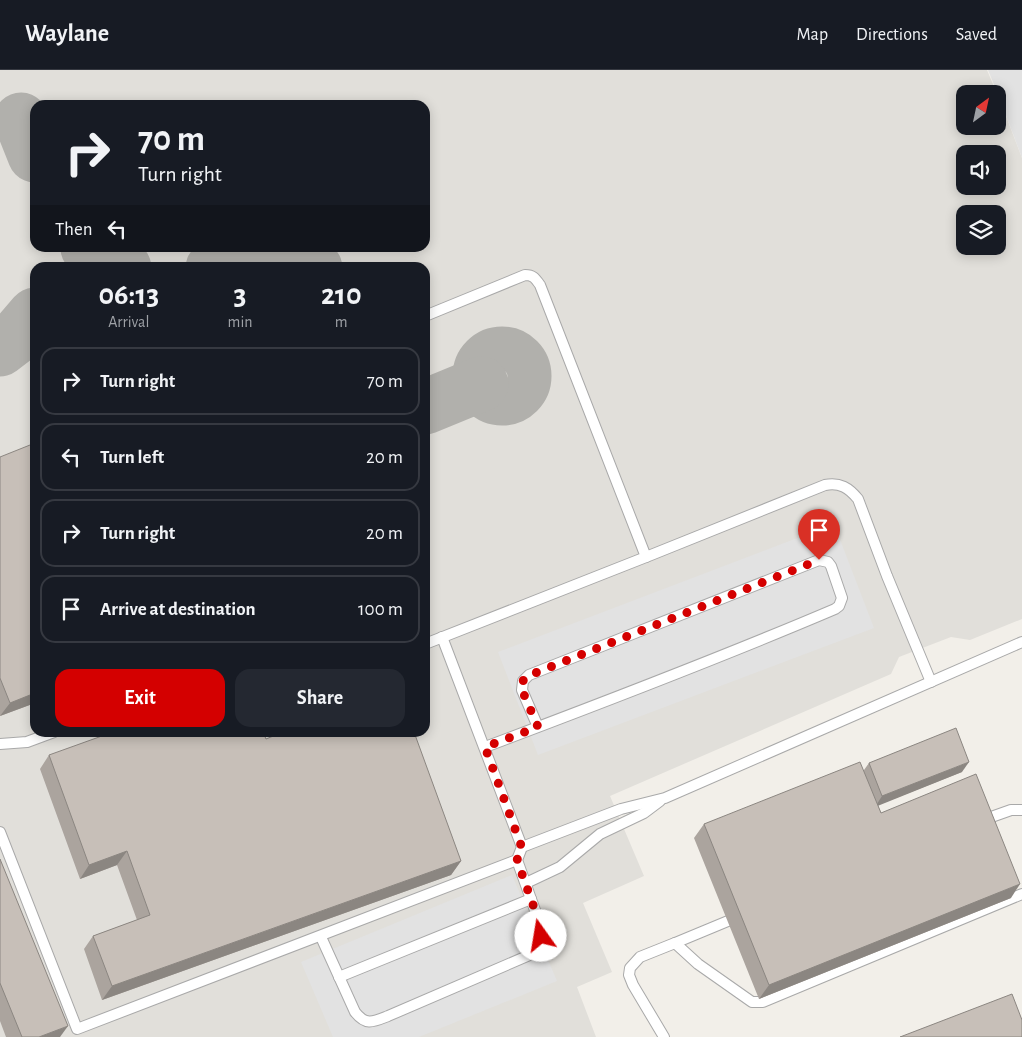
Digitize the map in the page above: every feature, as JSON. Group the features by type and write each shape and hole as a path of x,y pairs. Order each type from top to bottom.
{"lane":[{"path":"430,314 525,275 535,277 540,285 646,557"},
{"path":"430,642 833,483 851,491 858,499 887,576 931,682"},
{"path":"485,747 538,727 788,630 835,609 840,606 842,598 831,566 828,562 819,560 529,675 523,681 522,690 538,727"},
{"path":"321,937 355,1012 360,1019 368,1022 376,1021 532,954 538,946 541,927 517,860 522,848 442,637"},
{"path":"522,848 621,809 665,798 1022,642"},
{"path":"0,744 27,742 40,737"},
{"path":"526,883 560,867 600,834 644,813 665,798"},
{"path":"979,822 1011,810 1022,810"},
{"path":"0,832 77,1033 517,860"},
{"path":"675,943 698,964 752,1002 763,1002 1022,894"},
{"path":"339,977 531,899"},
{"path":"664,1037 633,985 629,975 630,968 640,957 728,921"}],"shaded area":[{"path":"0,70 987,70 993,85 956,85 956,135 1006,135 1006,116 1022,158 1022,619 970,640 951,637 899,657 891,674 610,796 644,876 583,903 612,972 577,987 596,1037 0,1037"},
{"path":"988,70 1022,70 1022,158 1006,115 1006,85 994,85"},
{"path":"834,524 874,628 538,755 498,652"},
{"path":"512,875 557,981 419,1037 333,1037 301,962"}],"building":[{"path":"30,445 30,695 10,703 0,678 0,457"},
{"path":"956,728 969,762 882,796 869,763"},
{"path":"99,737 265,737 266,739 271,737 416,737 461,861 112,986 93,936 150,915 127,851 89,865 49,755"},
{"path":"860,762 881,813 976,774 1020,884 769,985 704,824"},
{"path":"0,859 68,1026 39,1037 22,1037 0,983"},
{"path":"1012,994 1022,1020 1022,1037 900,1037"}],"taxiway":[{"path":"21,120 30,142"},
{"path":"94,252 111,262"},
{"path":"230,262 252,255 279,252"},
{"path":"279,252 292,254 308,262"},
{"path":"0,349 17,336 30,321"},
{"path":"506,354 518,360 523,367 524,376 523,385 518,392 511,397 498,398 490,395 483,388 480,372 483,364 490,357 506,354"},
{"path":"430,405 481,384"}],"route":[{"path":"541,936 541,927 517,860 522,848 485,747 538,727 522,690 521,685 525,677 819,560"}]}
